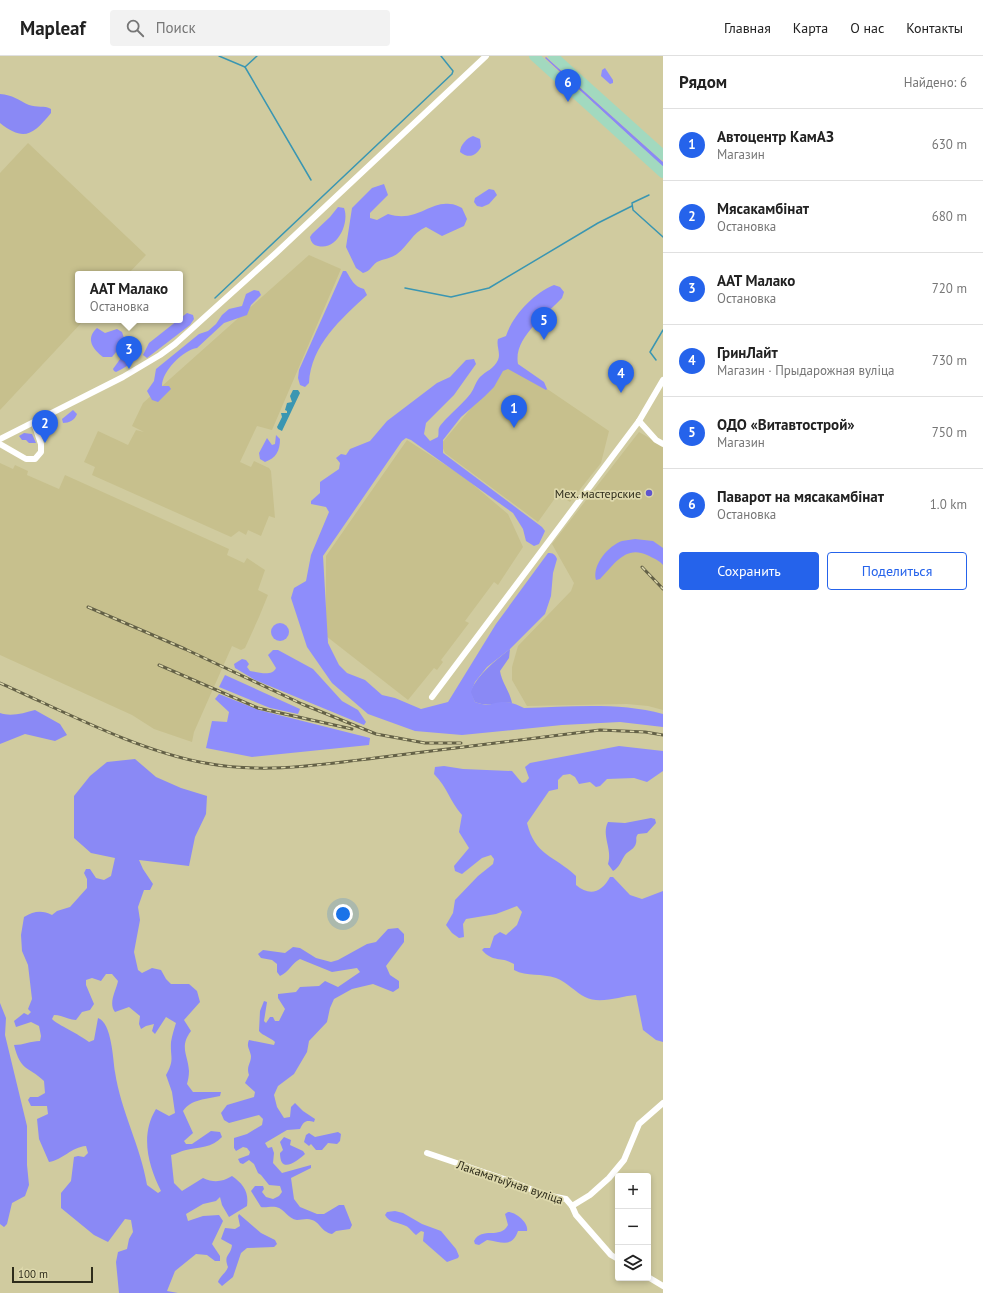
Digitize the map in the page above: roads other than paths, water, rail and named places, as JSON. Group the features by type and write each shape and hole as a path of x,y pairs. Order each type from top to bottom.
{"main road":[{"path":"534,56 663,173"},
{"path":"553,56 663,155"}],"street":[{"path":"0,439 127,375 175,344 276,253 486,56"},
{"path":"432,697 639,421 663,380"},
{"path":"639,421 656,440 663,444"},
{"path":"0,444 26,459 35,459 41,452 41,444 34,423"},
{"name":"Лакаматыўная вуліца","path":"427,1153 546,1195 566,1199 572,1206 590,1195 609,1178 624,1160 639,1124 663,1103"},
{"path":"572,1206 576,1215 611,1255 615,1257"},
{"path":"651,1278 663,1286"}],"water":[{"path":"293,390 298,390 300,393 282,431 277,427 282,417 281,413 287,413 285,410 287,403 292,402 290,396"}],"waterway":[{"path":"219,56 245,67 257,56"},
{"path":"215,298 452,74 453,71 441,56"},
{"path":"245,67 311,180"},
{"path":"649,195 632,203 633,210 663,237"},
{"path":"405,288 451,297 489,288 598,223 632,206"},
{"path":"656,360 650,352 663,330"}],"railway":[{"path":"642,567 663,589"},
{"path":"88,607 185,649 302,704 376,734 425,743 461,743"},
{"path":"159,665 258,708 352,729"},
{"path":"0,683 127,740 180,757 205,763 248,768 311,766 600,730 645,732 663,735"}],"place":[{"name":"Паварот на мясакамбінат","path":"568,102"},
{"name":"ОДО «Витавтострой»","path":"544,340"},
{"name":"ААТ Малако","path":"129,369"},
{"name":"ГринЛайт","path":"621,393"},
{"name":"Автоцентр КамАЗ","path":"514,428"},
{"name":"Мясакамбінат","path":"45,443"},
{"name":"Мех. мастерские","path":"649,493"}]}
